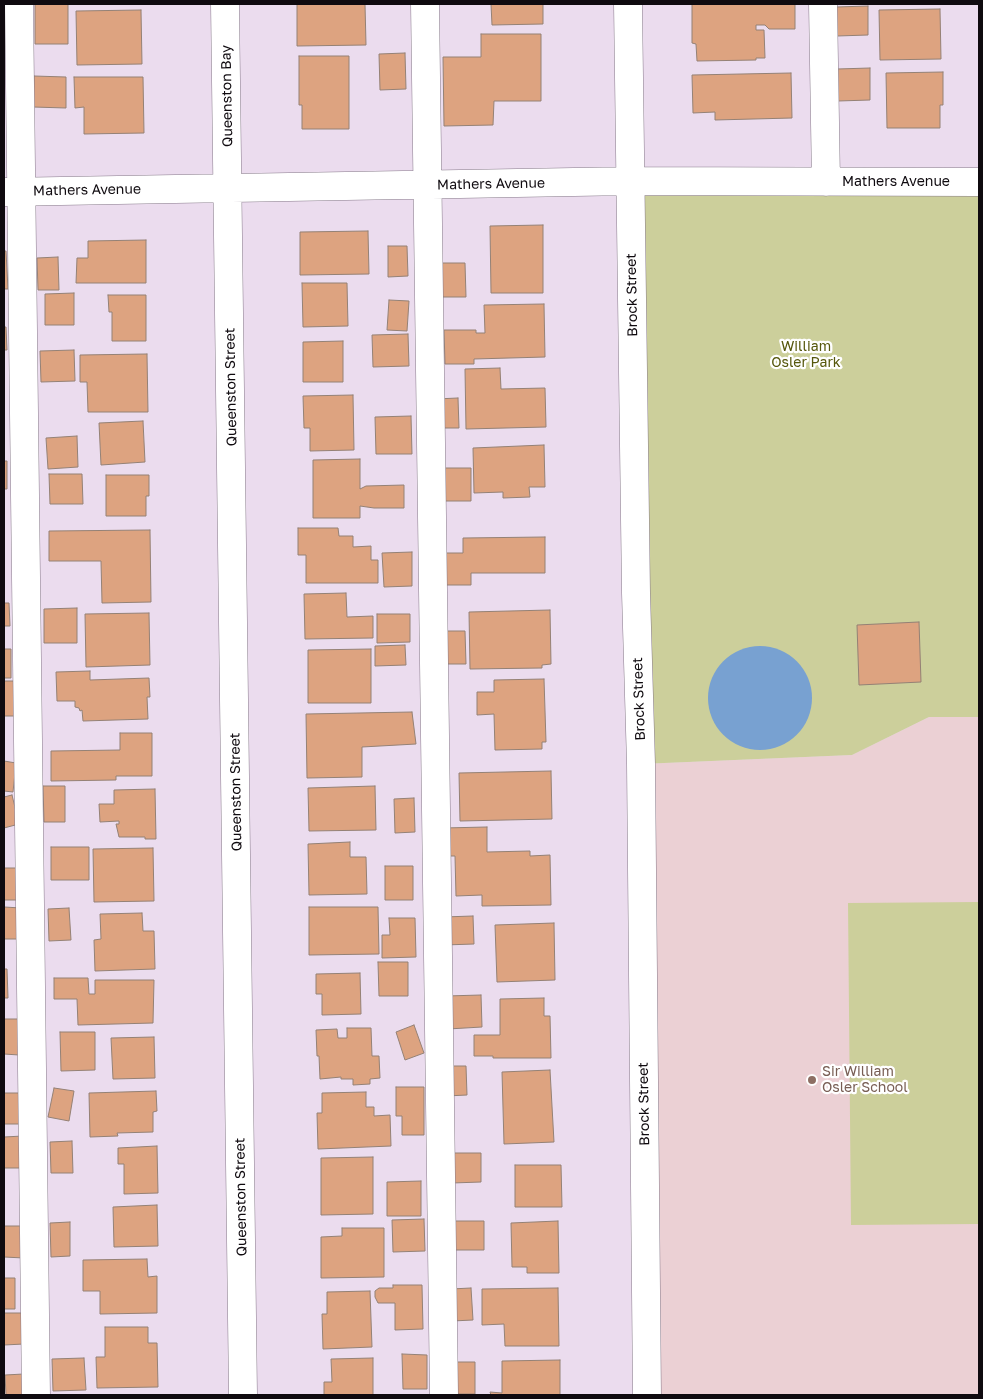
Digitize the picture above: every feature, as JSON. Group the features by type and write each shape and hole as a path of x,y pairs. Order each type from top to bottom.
{"street":[{"path":"19,4 12,192 36,1395"},
{"name":"Queenston Bay","path":"225,4 228,188"},
{"path":"425,4 444,1395"},
{"name":"Brock Street","path":"628,4 636,592 641,764 647,1395"},
{"path":"823,4 826,182"},
{"name":"Mathers Avenue","path":"12,192 631,181 979,182"},
{"name":"Queenston Street","path":"228,188 243,1395"}],"shaded area":[{"name":"Sir William Osler School","path":"929,717 979,717 979,1395 647,1395 641,764 852,755"}],"green space":[{"name":"William Osler Park","path":"631,181 979,182 979,717 929,717 852,755 641,764"},
{"path":"979,902 979,1224 851,1225 848,903"}],"water":[{"path":"760,646 780,650 797,661 808,678 812,698 808,718 797,735 780,746 760,750 740,746 723,735 712,718 708,698 712,678 723,661 740,650"}],"building":[{"path":"35,4 68,4 68,44 35,44"},
{"path":"297,4 365,4 366,45 297,46"},
{"path":"491,4 543,4 543,24 492,25"},
{"path":"692,4 795,4 795,29 769,29 765,25 756,25 756,30 764,30 765,58 756,58 756,60 697,61 696,44 692,43"},
{"path":"868,6 868,35 837,36 836,7"},
{"path":"940,9 941,59 880,60 879,10"},
{"path":"141,10 142,64 77,65 76,11"},
{"path":"481,34 541,34 541,101 494,101 493,125 444,126 443,57 481,57"},
{"path":"405,53 406,89 380,90 379,54"},
{"path":"299,56 349,56 349,129 302,129 302,105 299,105"},
{"path":"870,68 870,100 838,101 837,69"},
{"path":"943,72 943,105 940,105 940,128 887,128 886,73"},
{"path":"791,73 792,118 715,120 715,112 693,113 692,75"},
{"path":"34,76 66,77 66,108 33,107"},
{"path":"74,77 143,77 144,133 84,134 84,107 75,108"},
{"path":"543,225 543,293 491,293 490,226"},
{"path":"368,231 369,274 300,275 300,232"},
{"path":"146,240 146,283 76,283 77,258 88,258 88,241"},
{"path":"388,246 407,246 408,276 388,277"},
{"path":"4,251 6,251 8,289 4,289"},
{"path":"58,257 59,290 38,290 37,258"},
{"path":"436,263 465,263 466,297 436,297"},
{"path":"302,283 347,283 348,326 303,327"},
{"path":"74,293 74,325 45,325 45,294"},
{"path":"108,295 146,295 146,341 112,341 112,312 109,312"},
{"path":"389,300 409,301 407,331 387,330"},
{"path":"544,304 545,357 474,359 474,364 445,364 444,330 476,330 476,333 485,333 484,305"},
{"path":"4,327 6,327 7,350 4,350"},
{"path":"408,334 409,366 373,367 372,335"},
{"path":"343,341 343,382 303,382 303,342"},
{"path":"74,350 75,381 41,382 40,351"},
{"path":"147,354 148,412 88,412 87,382 80,382 80,355"},
{"path":"500,368 501,389 545,388 546,427 466,429 465,369"},
{"path":"353,395 354,450 310,451 310,428 304,428 303,396"},
{"path":"458,398 459,428 437,428 436,399"},
{"path":"411,416 412,454 376,454 375,417"},
{"path":"143,421 145,462 101,465 99,423"},
{"path":"77,436 78,467 48,469 46,438"},
{"path":"544,445 545,487 529,487 530,497 503,498 503,492 474,493 473,448"},
{"path":"360,459 360,489 366,486 404,485 404,508 360,506 360,518 313,518 313,460"},
{"path":"4,461 7,461 7,489 4,489"},
{"path":"438,468 471,468 471,501 438,501"},
{"path":"49,474 82,474 83,504 50,504"},
{"path":"106,475 149,475 149,496 146,496 146,516 106,516"},
{"path":"298,528 338,528 339,536 353,536 353,547 371,546 371,560 378,560 378,583 306,583 306,555 298,555"},
{"path":"150,530 151,602 102,603 101,561 49,561 49,531"},
{"path":"545,537 545,573 471,573 471,585 443,585 442,553 463,553 463,538"},
{"path":"412,552 412,586 384,587 382,553"},
{"path":"346,593 347,617 373,616 373,638 305,639 304,594"},
{"path":"4,603 9,603 10,626 4,626"},
{"path":"77,608 77,643 44,643 44,609"},
{"path":"550,610 551,664 542,665 542,668 470,669 469,612"},
{"path":"149,613 150,665 86,667 85,614"},
{"path":"377,614 410,614 410,642 377,643"},
{"path":"919,622 921,682 859,685 857,625"},
{"path":"441,631 465,631 466,664 441,664"},
{"path":"405,645 406,665 375,666 375,646"},
{"path":"4,649 11,649 11,678 4,678"},
{"path":"371,649 371,703 308,703 308,650"},
{"path":"90,671 90,680 149,678 150,697 147,697 148,719 83,721 82,710 80,711 79,708 75,707 75,701 57,701 56,672"},
{"path":"544,679 546,742 542,742 542,749 495,750 494,714 477,715 477,692 494,692 494,680"},
{"path":"4,681 16,681 16,716 4,716"},
{"path":"412,712 416,744 362,747 362,777 307,778 306,714"},
{"path":"120,733 152,733 152,776 116,776 116,780 51,781 51,751 120,750"},
{"path":"4,761 16,763 13,792 4,791"},
{"path":"551,771 552,819 460,821 459,773"},
{"path":"43,786 65,786 65,822 44,822"},
{"path":"375,786 376,830 309,831 308,788"},
{"path":"155,789 156,839 119,837 116,824 119,824 119,821 100,822 99,804 114,804 114,790"},
{"path":"12,795 19,824 4,828 4,797"},
{"path":"414,798 415,832 395,833 394,799"},
{"path":"487,827 487,852 530,851 530,856 550,855 551,905 482,906 482,895 456,896 455,856 444,856 443,828"},
{"path":"350,842 350,857 366,857 367,894 309,895 308,844"},
{"path":"51,847 89,847 89,880 51,880"},
{"path":"153,848 154,901 94,902 93,849"},
{"path":"385,866 413,866 413,900 385,900"},
{"path":"4,868 20,868 20,900 4,900"},
{"path":"4,907 21,908 21,939 4,939"},
{"path":"309,907 378,907 379,954 309,955"},
{"path":"69,908 71,940 49,941 48,909"},
{"path":"142,913 143,931 154,931 155,969 95,971 94,940 101,939 100,914"},
{"path":"473,916 474,944 444,945 443,917"},
{"path":"389,918 415,918 416,957 382,958 382,935 390,935"},
{"path":"554,923 555,980 497,982 495,925"},
{"path":"378,962 408,962 408,996 379,996"},
{"path":"4,969 7,969 8,998 4,998"},
{"path":"360,973 361,1014 322,1015 322,994 316,994 316,974"},
{"path":"54,978 88,978 89,994 95,994 95,980 154,980 153,1023 78,1025 77,999 54,999"},
{"path":"481,995 482,1027 448,1029 446,996"},
{"path":"544,998 544,1016 550,1016 551,1058 493,1058 493,1056 474,1056 474,1035 500,1035 500,999"},
{"path":"4,1019 19,1019 19,1055 4,1054"},
{"path":"414,1025 424,1053 405,1060 396,1032"},
{"path":"347,1028 371,1028 372,1056 379,1056 380,1078 370,1079 370,1084 353,1085 353,1079 341,1079 341,1077 320,1079 316,1030 337,1029 338,1038 347,1038"},
{"path":"60,1032 95,1032 95,1070 61,1071"},
{"path":"154,1037 155,1078 113,1079 111,1038"},
{"path":"445,1066 466,1066 467,1095 446,1096"},
{"path":"550,1070 554,1142 504,1144 502,1072"},
{"path":"396,1087 424,1087 424,1135 402,1135 402,1116 396,1116"},
{"path":"54,1088 74,1091 69,1121 48,1117"},
{"path":"156,1091 157,1111 153,1112 153,1132 117,1133 118,1136 90,1137 89,1093"},
{"path":"366,1092 366,1107 374,1107 374,1116 390,1115 391,1146 318,1149 317,1113 322,1113 322,1093"},
{"path":"4,1093 21,1093 22,1124 4,1124"},
{"path":"23,1136 23,1168 4,1168 4,1137"},
{"path":"72,1141 73,1173 51,1173 50,1142"},
{"path":"157,1146 158,1193 124,1194 124,1164 118,1164 118,1148"},
{"path":"451,1153 481,1153 481,1182 452,1183"},
{"path":"373,1157 373,1214 321,1215 321,1158"},
{"path":"515,1165 561,1165 562,1207 515,1207"},
{"path":"421,1181 421,1216 387,1216 387,1182"},
{"path":"157,1205 158,1246 114,1247 113,1207"},
{"path":"424,1219 425,1251 393,1252 392,1220"},
{"path":"452,1221 484,1221 484,1250 452,1250"},
{"path":"558,1221 559,1273 527,1273 527,1267 512,1267 511,1223"},
{"path":"70,1222 70,1256 51,1257 50,1223"},
{"path":"4,1226 24,1226 24,1258 4,1257"},
{"path":"342,1228 384,1228 384,1277 321,1278 321,1237 342,1236"},
{"path":"147,1259 148,1277 157,1276 157,1313 100,1314 100,1291 83,1291 83,1260"},
{"path":"4,1278 15,1278 15,1309 4,1309"},
{"path":"393,1285 422,1285 423,1329 395,1330 395,1303 378,1303 375,1297 375,1291 379,1288 393,1288"},
{"path":"471,1288 473,1320 452,1321 451,1289"},
{"path":"558,1288 559,1346 505,1346 504,1324 482,1325 482,1289"},
{"path":"370,1291 372,1347 323,1349 322,1314 327,1314 327,1292"},
{"path":"4,1313 24,1313 24,1344 4,1345"},
{"path":"105,1327 148,1327 148,1343 157,1343 158,1387 97,1388 96,1357 105,1357"},
{"path":"402,1354 427,1355 427,1389 403,1389"},
{"path":"84,1358 86,1390 53,1391 52,1359"},
{"path":"373,1358 373,1395 324,1395 324,1382 332,1382 331,1359"},
{"path":"560,1360 560,1395 491,1395 490,1392 502,1393 502,1361"},
{"path":"453,1362 475,1362 475,1394 454,1394"},
{"path":"24,1374 25,1395 6,1395 5,1375"}],"place":[{"name":"Sir William Osler School","path":"812,1080"}]}
